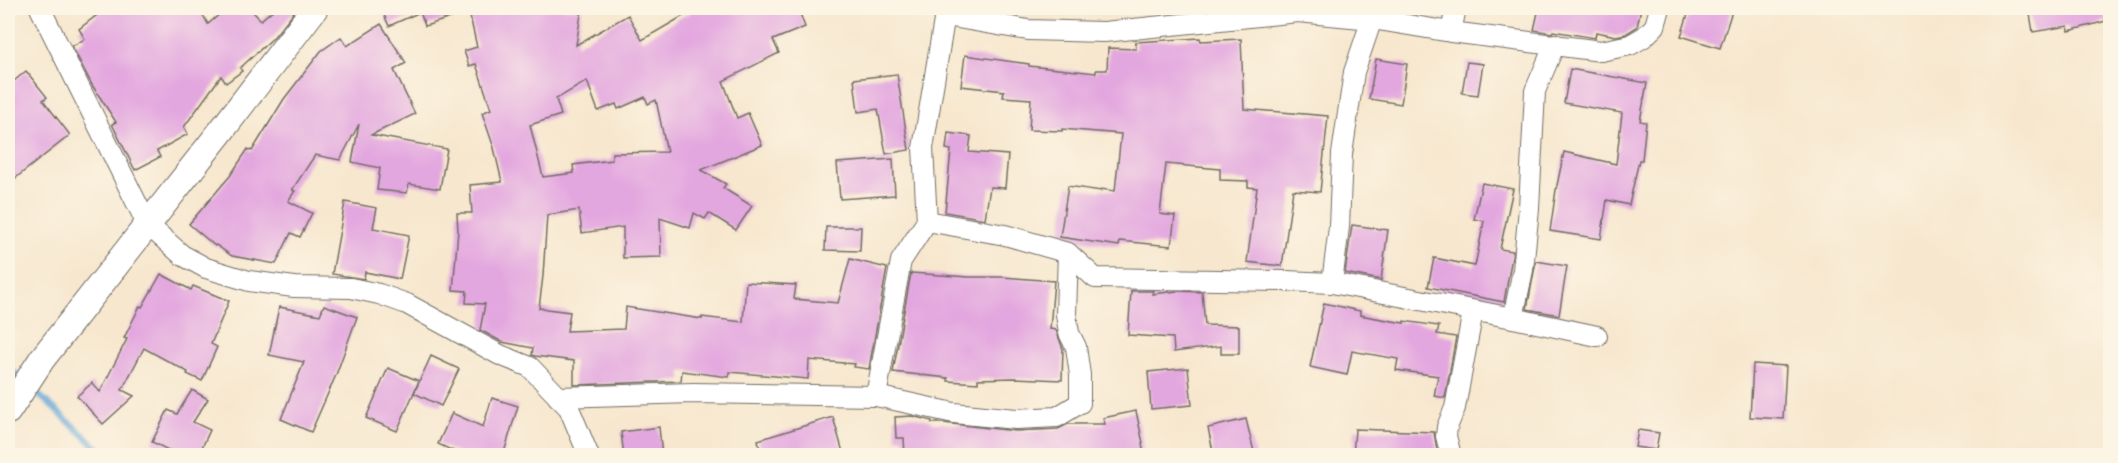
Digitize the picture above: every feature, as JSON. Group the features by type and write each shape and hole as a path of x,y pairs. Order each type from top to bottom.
{"main road":[{"path":"10,409 42,359 315,8"}],"street":[{"path":"40,8 147,224 182,255 206,268 249,281 294,287 351,288 380,294 407,304 500,356 530,367 569,408 589,456"},
{"path":"1451,32 1456,8"},
{"path":"876,396 901,261 927,221 923,148 946,12 1028,30 1104,32 1298,12 1601,51 1630,45 1644,37 1655,26 1660,8"},
{"path":"1332,284 1339,227 1342,154 1354,72 1372,20"},
{"path":"1513,318 1524,260 1535,91 1555,44"},
{"path":"927,221 1005,235 1068,253 1095,278 1286,280 1332,284 1597,336"},
{"path":"558,397 693,393 876,396 954,413 1017,419 1057,417 1080,403 1080,375 1076,347 1069,333 1066,314 1068,253"},
{"path":"1451,456 1446,436 1447,427 1455,408 1473,311"}],"building":[{"path":"93,8 199,8 208,24 227,8 249,8 261,20 275,8 297,8 273,38 240,68 242,71 226,83 221,76 184,127 188,134 157,151 160,157 135,170 112,124 116,122 92,85 72,46 85,39 79,29 97,15"},
{"path":"381,8 582,8 576,45 628,15 642,40 697,8 798,8 805,27 773,40 779,53 723,81 737,118 748,113 762,145 701,170 726,184 723,188 752,206 736,230 709,213 705,219 694,213 690,228 660,218 661,257 623,258 623,227 582,233 579,210 547,215 539,308 570,312 567,331 624,329 626,307 702,319 702,317 743,322 746,282 796,285 794,299 838,303 850,259 887,268 869,369 854,367 855,364 809,360 808,379 730,372 729,377 682,371 681,381 574,385 574,361 535,356 532,355 533,348 502,342 480,330 485,304 466,303 467,291 453,290 458,231 457,213 472,213 470,185 502,182 482,113 491,109 476,64 469,66 464,51 477,47 469,12 425,26 420,12 389,26","holes":["587,81 598,111 616,104 618,109 645,97 648,104 656,100 667,152 612,153 612,160 573,165 574,173 543,177 530,125 561,115 556,99"]},
{"path":"1539,8 1641,8 1637,27 1626,34 1616,36 1596,32 1595,38 1534,30"},
{"path":"1690,8 1733,8 1720,48 1681,36"},
{"path":"2029,8 2103,8 2106,21 2069,31 2068,26 2033,32"},
{"path":"381,24 406,63 394,70 415,114 371,135 447,149 440,189 409,184 407,193 377,190 380,168 352,162 359,124 340,160 315,155 292,190 295,191 288,201 312,213 300,237 291,233 276,264 232,256 215,246 189,224 230,176 248,149 252,151 284,99 321,51 341,37 347,46"},
{"path":"1200,38 1201,41 1241,39 1244,109 1328,116 1320,192 1293,190 1282,266 1247,262 1257,188 1248,187 1248,181 1220,180 1220,169 1166,164 1160,214 1175,216 1171,246 1120,241 1119,246 1060,237 1068,186 1115,191 1121,134 1062,129 1062,131 1029,130 1031,99 1003,97 1004,91 961,86 965,55 1029,64 1029,66 1096,73 1096,70 1107,70 1108,48 1136,49 1135,42"},
{"path":"1376,59 1407,64 1401,104 1369,99"},
{"path":"1467,62 1483,64 1478,95 1462,93"},
{"path":"1570,69 1647,83 1640,121 1646,122 1642,160 1639,160 1629,205 1607,200 1601,239 1550,231 1564,152 1616,164 1622,113 1564,103"},
{"path":"26,71 47,97 43,100 70,135 8,184 8,86"},
{"path":"897,74 909,150 886,154 878,109 858,112 854,79"},
{"path":"948,133 971,136 969,152 1008,155 1005,188 990,187 985,219 945,212 951,150 946,149"},
{"path":"893,159 895,195 840,199 837,163"},
{"path":"1482,183 1513,189 1500,249 1513,251 1504,302 1428,287 1434,258 1475,266 1484,221 1474,219"},
{"path":"345,202 377,208 373,228 409,235 400,279 365,272 364,279 332,274"},
{"path":"1352,225 1388,230 1381,280 1345,273"},
{"path":"826,227 861,227 860,251 825,250"},
{"path":"1536,261 1567,266 1559,315 1527,309"},
{"path":"911,273 1054,281 1050,329 1056,330 1063,349 1062,380 978,379 978,383 948,381 948,378 893,372"},
{"path":"161,274 191,290 193,286 229,301 211,344 217,347 202,381 144,348 122,390 134,396 103,424 77,396 92,383 100,392 127,339 124,338 140,306 142,307"},
{"path":"1131,291 1153,291 1152,294 1177,291 1202,292 1205,325 1239,326 1239,354 1221,354 1221,346 1174,352 1173,338 1128,335"},
{"path":"1324,303 1360,311 1360,315 1404,323 1404,321 1439,326 1437,334 1456,337 1445,398 1434,396 1438,376 1396,370 1398,359 1352,351 1347,375 1310,367"},
{"path":"324,305 357,317 336,375 311,432 281,419 304,362 269,355 279,307 320,315"},
{"path":"431,356 459,369 441,406 414,393"},
{"path":"1753,364 1786,366 1783,419 1750,417"},
{"path":"388,368 419,381 397,431 366,418"},
{"path":"1188,368 1192,405 1151,409 1148,372"},
{"path":"192,390 208,399 193,422 210,430 198,456 180,456 152,442 168,410 177,414"},
{"path":"492,398 518,406 503,456 464,456 438,444 452,413 483,427"},
{"path":"1136,411 1144,456 905,456 904,438 896,438 895,417 912,416 932,421 932,423 1016,431 1058,429 1068,424 1105,424 1103,418"},
{"path":"833,417 844,456 761,456 758,440"},
{"path":"1246,419 1255,456 1214,456 1208,428"},
{"path":"659,427 662,456 624,456 621,432"},
{"path":"1355,429 1434,432 1438,456 1353,456"},
{"path":"1638,430 1659,433 1656,450 1635,447"}],"waterway":[{"path":"8,366 22,380"},
{"path":"30,387 107,456"}]}
